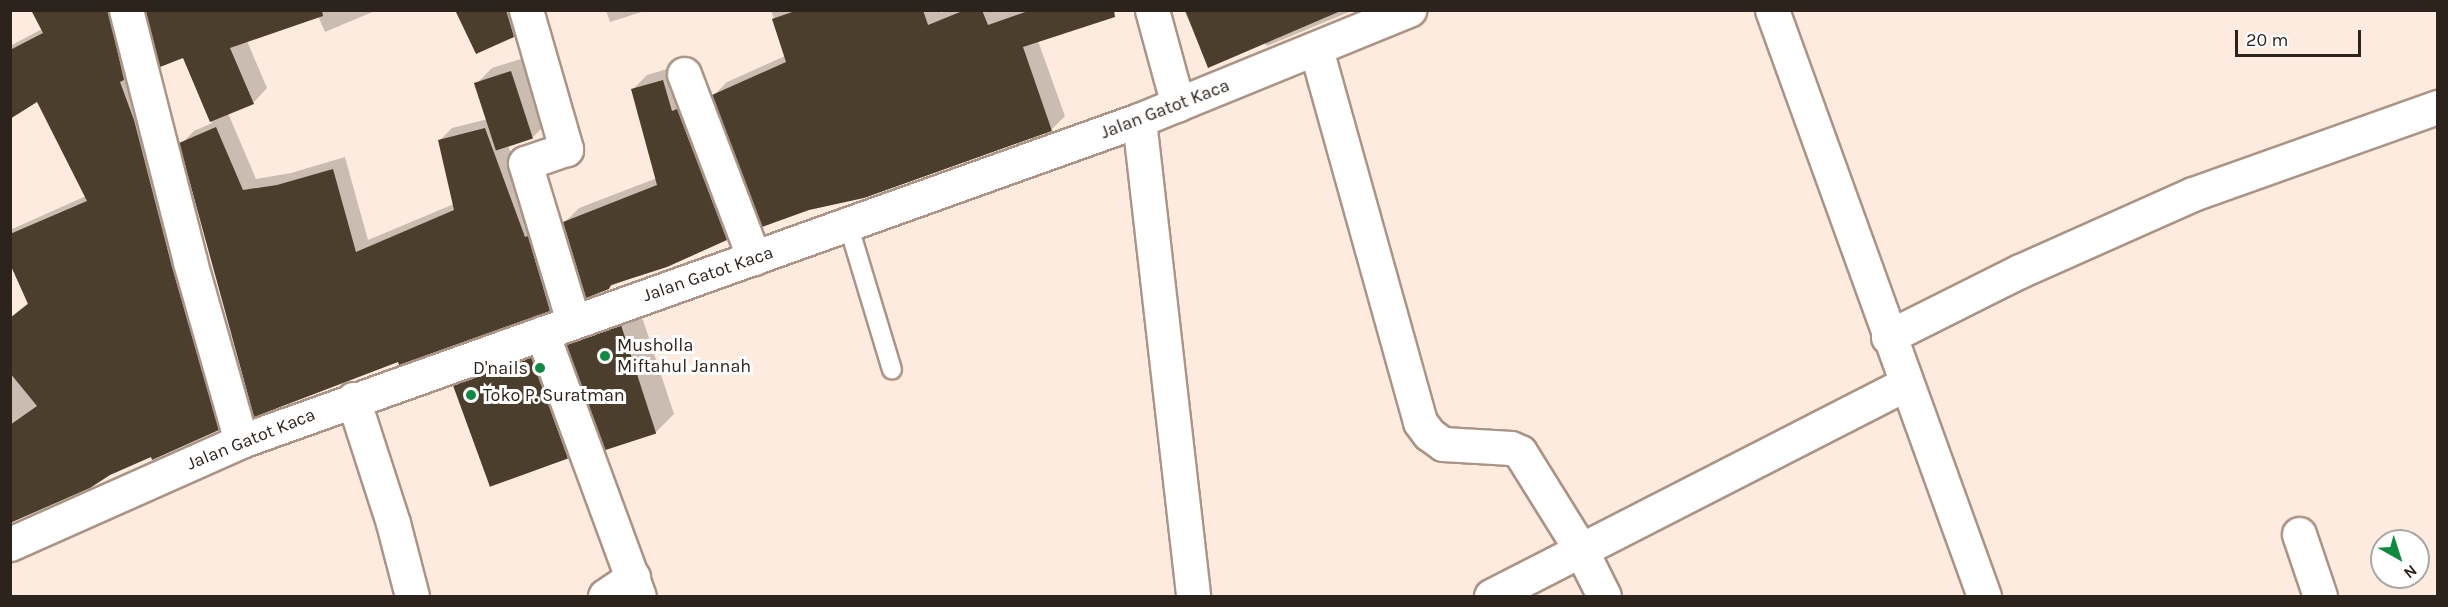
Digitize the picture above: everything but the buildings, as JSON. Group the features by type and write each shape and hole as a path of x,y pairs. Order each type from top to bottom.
{"street":[{"path":"126,10 190,262 241,441"},
{"path":"526,10 566,149 525,163 573,321"},
{"path":"1152,10 1178,105"},
{"name":"Jalan Gatot Kaca","path":"10,544 241,441 353,399 1140,120 1409,10"},
{"path":"1772,10 1888,338 1984,597"},
{"path":"1316,49 1420,422 1429,434 1443,444 1511,448 1520,452 1581,550 1605,597"},
{"path":"684,74 754,258"},
{"path":"1888,338 2020,271 2193,194 2438,107"},
{"path":"1140,120 1193,597"},
{"path":"542,333 636,587 606,597"},
{"path":"1491,597 1906,384"},
{"path":"353,399 393,523 412,597"},
{"path":"2299,534 2320,597"}],"lane":[{"path":"848,224 892,370"}],"place":[{"name":"Musholla Miftahul Jannah","path":"605,356"},
{"name":"D'nails","path":"540,368"},
{"name":"Toko P. Suratman","path":"471,395"}]}
